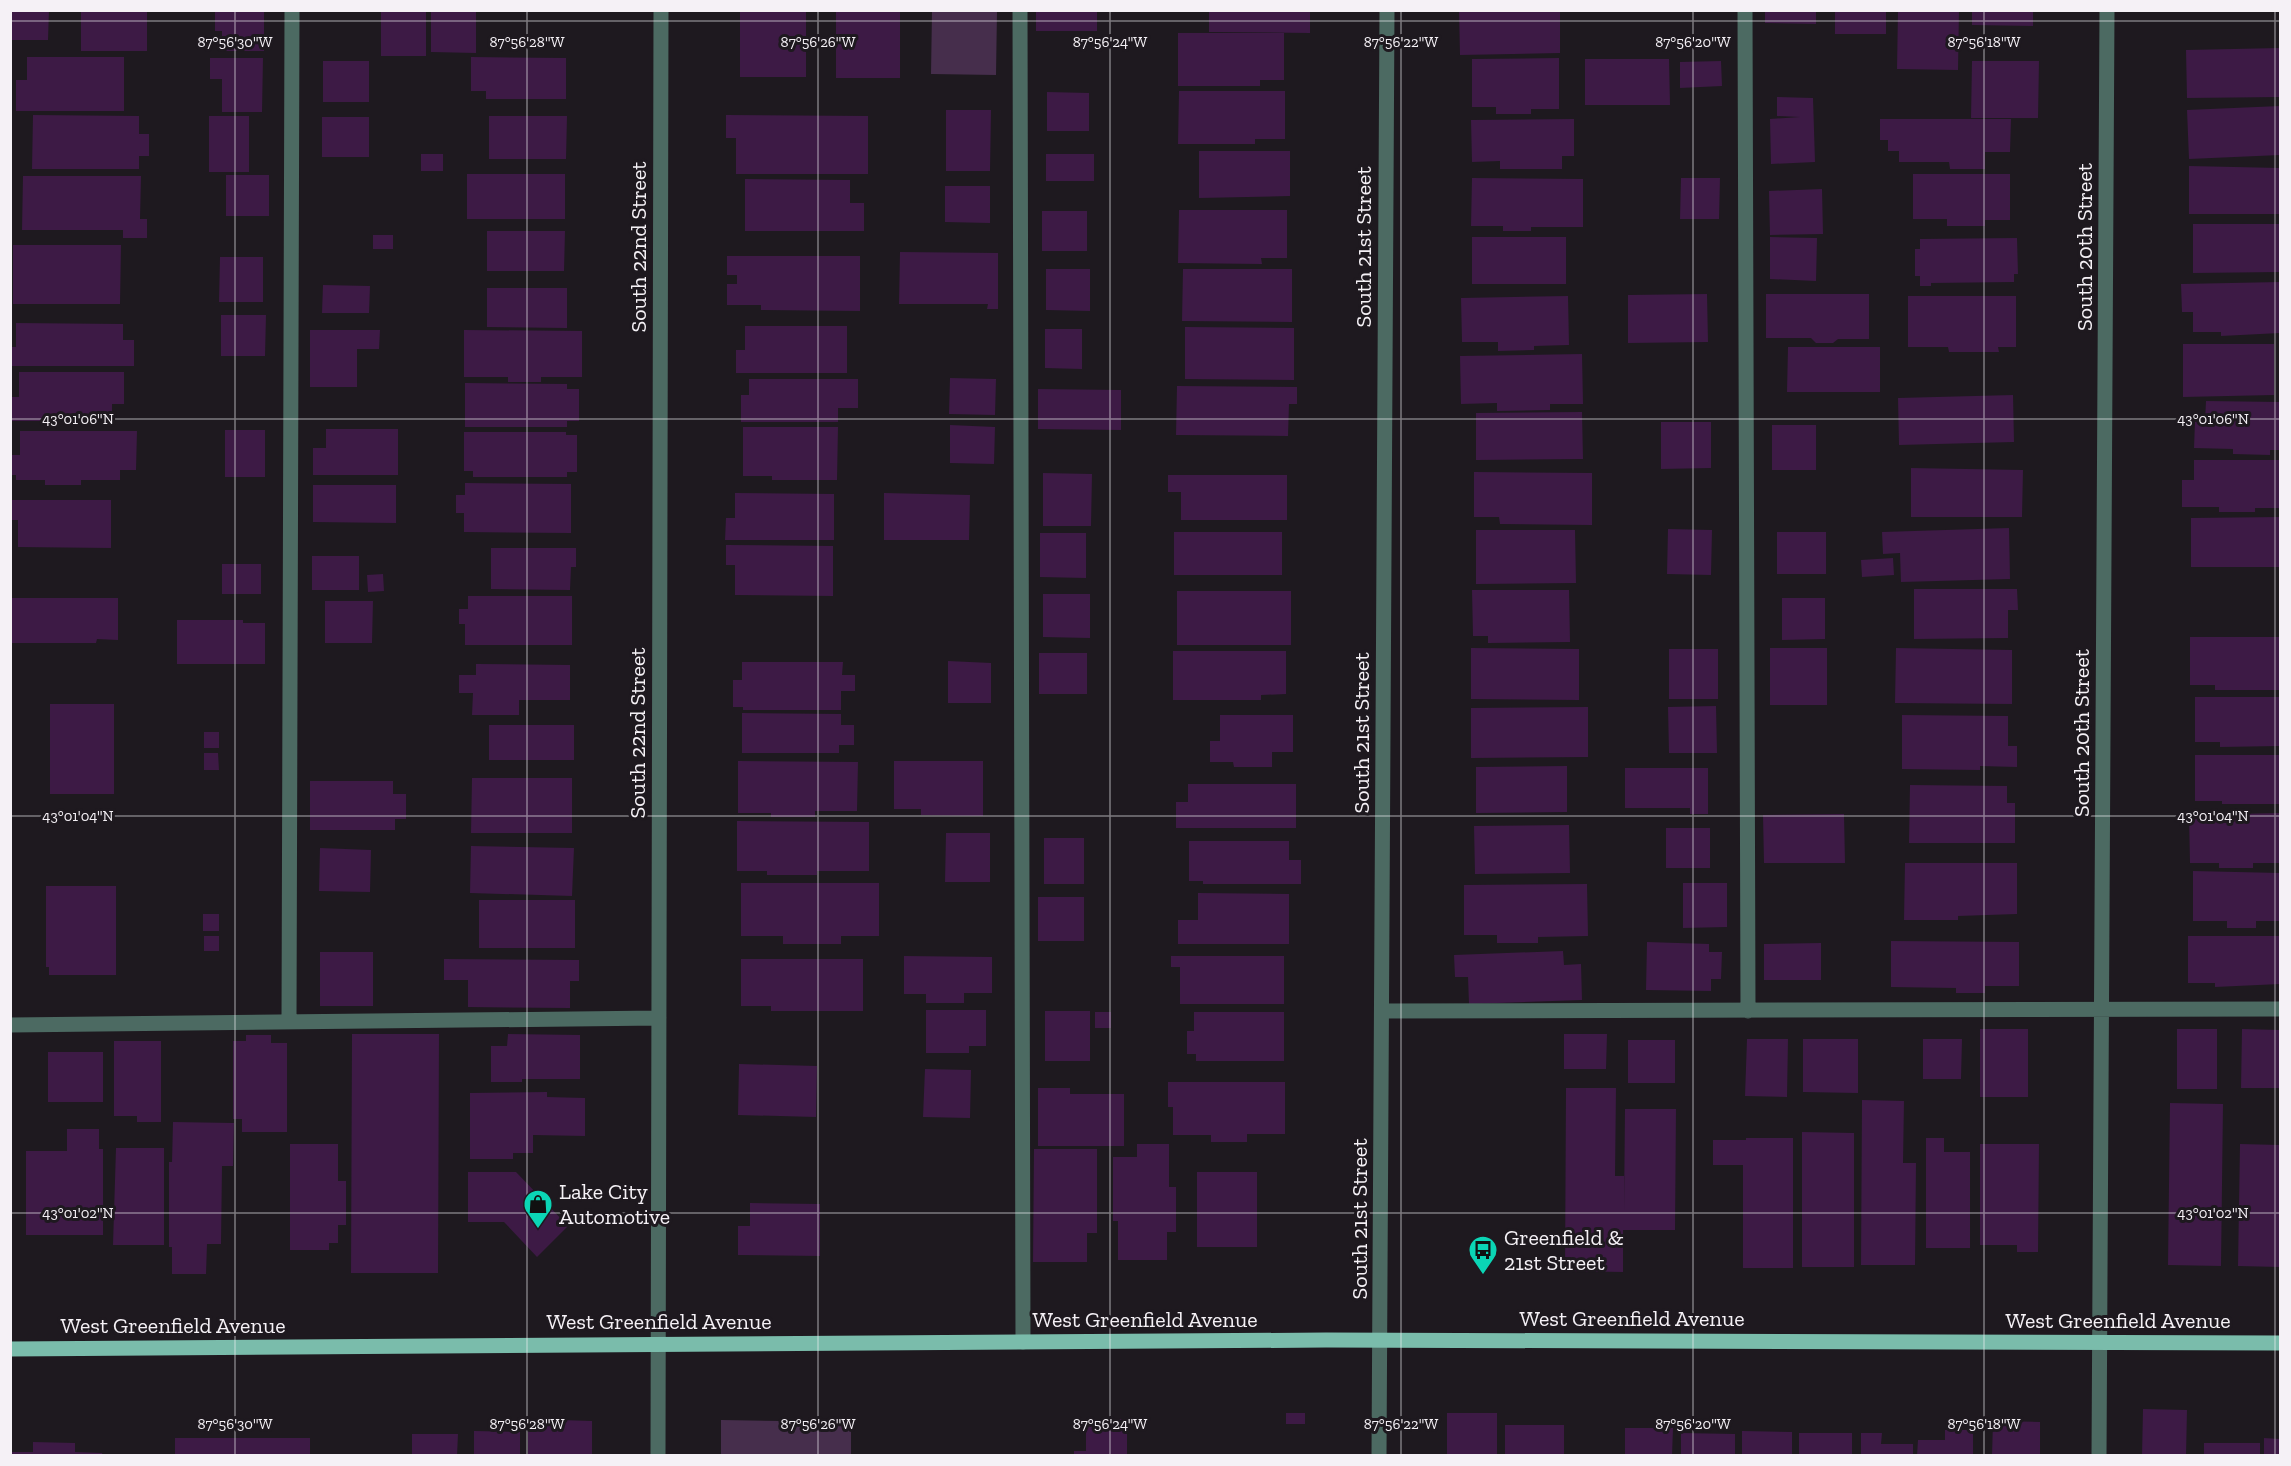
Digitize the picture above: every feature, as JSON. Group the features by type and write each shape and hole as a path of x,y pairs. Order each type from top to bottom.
{"main road":[{"name":"West Greenfield Avenue","path":"10,1349 1380,1340 2280,1343"}],"street":[{"path":"289,1022 292,10"},
{"name":"South 22nd Street","path":"658,1455 661,10"},
{"path":"1020,10 1023,1342"},
{"name":"South 21st Street","path":"1379,1455 1387,10"},
{"path":"1745,10 1748,1011"},
{"name":"South 20th Street","path":"2098,1455 2101,1342 2107,10"},
{"path":"1382,1011 2280,1009"},
{"path":"10,1025 659,1018"}],"shaded area":[{"path":"932,11 997,11 996,75 931,74"},
{"path":"721,1420 851,1422 851,1455 721,1455"}],"building":[{"path":"10,10 49,10 48,40 10,40"},
{"path":"81,10 147,10 147,51 81,51"},
{"path":"215,10 264,10 264,51 222,51 222,31 215,31"},
{"path":"381,10 426,10 426,56 381,56"},
{"path":"740,10 806,10 806,77 740,77"},
{"path":"836,10 900,10 900,78 836,78"},
{"path":"1036,10 1097,10 1097,31 1036,31"},
{"path":"1209,10 1310,10 1310,33 1209,32"},
{"path":"1459,10 1560,10 1560,53 1460,55"},
{"path":"1765,10 1816,10 1816,24 1765,23"},
{"path":"1835,10 1886,10 1886,34 1835,34"},
{"path":"1898,10 1959,10 1958,70 1897,69"},
{"path":"1972,10 2033,10 2033,26 1972,25"},
{"path":"431,11 476,11 476,53 431,52"},
{"path":"1178,33 1284,33 1284,80 1260,80 1260,86 1178,86"},
{"path":"2280,48 2280,97 2187,98 2186,50"},
{"path":"27,57 124,57 124,111 16,111 16,80 27,80"},
{"path":"471,57 566,58 566,99 486,99 486,91 471,91"},
{"path":"210,58 263,58 262,112 222,112 222,79 210,79"},
{"path":"1559,58 1559,109 1531,109 1531,114 1496,114 1496,107 1472,107 1472,59"},
{"path":"1585,59 1669,59 1670,105 1585,105"},
{"path":"323,61 369,61 369,102 323,102"},
{"path":"1721,61 1722,86 1680,88 1680,62"},
{"path":"1972,61 2039,61 2038,118 1971,118"},
{"path":"1179,91 1285,91 1285,139 1255,139 1255,144 1178,144"},
{"path":"1047,92 1089,93 1089,131 1047,131"},
{"path":"1777,97 1813,98 1815,162 1771,164 1770,119 1800,117 1777,116"},
{"path":"2280,106 2280,155 2189,159 2187,110"},
{"path":"946,110 991,110 990,171 946,171"},
{"path":"33,115 139,116 139,134 149,134 149,156 139,156 139,169 32,169"},
{"path":"726,115 868,116 868,174 736,174 736,138 726,138"},
{"path":"209,116 249,116 249,172 209,172"},
{"path":"489,116 567,116 566,159 489,159"},
{"path":"322,117 369,117 369,157 322,157"},
{"path":"1574,119 1574,156 1562,156 1562,169 1500,169 1500,161 1472,162 1471,120"},
{"path":"1880,119 2011,119 2010,152 1985,152 1985,169 1950,169 1949,162 1899,162 1899,151 1888,151 1888,140 1880,140"},
{"path":"1199,151 1290,151 1290,196 1199,198"},
{"path":"421,154 443,154 443,171 421,171"},
{"path":"1046,154 1094,154 1094,181 1046,181"},
{"path":"2189,166 2280,168 2280,214 2189,214"},
{"path":"467,174 565,174 565,219 467,219"},
{"path":"1913,174 2010,174 2010,220 1985,220 1985,226 1947,226 1947,219 1913,219"},
{"path":"226,175 269,175 269,216 226,216"},
{"path":"23,176 141,176 140,219 147,219 147,238 123,238 123,230 22,230"},
{"path":"1472,178 1583,179 1583,227 1531,227 1531,231 1503,231 1503,226 1471,226"},
{"path":"1681,178 1720,178 1719,219 1680,219"},
{"path":"745,179 850,180 850,203 864,203 864,231 745,231"},
{"path":"945,186 990,186 990,223 945,222"},
{"path":"1822,189 1823,234 1770,235 1769,191"},
{"path":"1179,210 1287,210 1287,258 1261,258 1262,264 1178,263"},
{"path":"1042,211 1087,211 1087,251 1042,251"},
{"path":"2193,224 2280,224 2280,272 2193,273"},
{"path":"487,231 565,231 564,271 487,271"},
{"path":"373,235 393,235 393,249 373,249"},
{"path":"1472,237 1566,237 1566,284 1472,284"},
{"path":"1770,237 1817,238 1816,281 1770,279"},
{"path":"2017,238 2018,274 2014,274 2014,282 1931,283 1931,286 1920,286 1920,276 1915,276 1915,249 1920,249 1920,239"},
{"path":"13,245 121,245 120,304 13,304"},
{"path":"900,252 998,253 998,309 987,309 988,304 899,304"},
{"path":"727,256 860,256 860,311 761,310 761,305 727,305 727,284 737,284 737,275 727,275"},
{"path":"220,257 263,257 263,302 219,302"},
{"path":"1046,269 1090,269 1090,311 1046,310"},
{"path":"1183,269 1292,269 1292,322 1182,321"},
{"path":"2280,282 2280,333 2221,336 2221,332 2193,332 2193,312 2182,312 2181,284"},
{"path":"323,285 370,286 369,313 322,313"},
{"path":"487,288 567,288 567,328 487,327"},
{"path":"1707,294 1708,342 1628,343 1628,295"},
{"path":"1766,294 1869,294 1869,339 1838,339 1833,343 1816,343 1811,338 1766,338"},
{"path":"1568,296 1569,345 1534,346 1534,350 1498,351 1498,342 1462,342 1461,298"},
{"path":"1908,296 2016,296 2016,347 1998,347 1999,352 1949,352 1948,347 1908,347"},
{"path":"221,315 266,315 265,356 221,356"},
{"path":"16,323 123,324 123,340 134,340 134,366 10,366 10,347 16,347"},
{"path":"745,326 847,326 847,373 736,373 736,350 745,350"},
{"path":"1185,327 1294,328 1294,380 1185,379"},
{"path":"1045,329 1082,329 1082,369 1045,368"},
{"path":"310,330 380,330 379,349 357,349 357,387 310,387"},
{"path":"464,330 582,331 582,377 541,377 541,382 508,382 508,377 464,377"},
{"path":"2183,344 2274,344 2274,395 2183,397"},
{"path":"1788,347 1880,347 1880,392 1787,392"},
{"path":"1582,354 1583,404 1550,404 1550,410 1497,411 1497,403 1461,404 1460,356"},
{"path":"19,372 124,372 124,404 112,404 112,421 10,421 10,397 19,397"},
{"path":"950,378 996,379 995,415 949,414"},
{"path":"749,379 858,379 858,408 838,408 838,422 741,422 741,395 749,395"},
{"path":"465,383 567,384 567,389 579,389 579,421 567,421 567,427 465,427"},
{"path":"1177,386 1297,387 1297,404 1289,404 1288,436 1176,435"},
{"path":"1038,389 1121,390 1121,430 1038,429"},
{"path":"2013,395 2014,442 1899,445 1898,398"},
{"path":"2206,401 2280,402 2280,450 2270,450 2270,455 2233,454 2233,449 2194,448 2195,421 2205,421"},
{"path":"1582,412 1583,459 1476,460 1476,413"},
{"path":"1661,422 1711,422 1711,468 1661,469"},
{"path":"950,425 995,427 994,464 950,463"},
{"path":"1772,425 1816,425 1816,470 1772,470"},
{"path":"743,427 838,427 837,480 772,480 772,476 743,476"},
{"path":"326,429 398,429 398,475 313,475 313,448 326,448"},
{"path":"225,430 265,430 265,477 225,477"},
{"path":"20,431 137,431 136,470 120,470 120,480 81,480 81,485 45,485 45,480 16,480 16,475 10,475 10,455 20,455"},
{"path":"464,432 566,432 566,435 577,435 577,472 567,472 567,477 473,477 473,471 464,471"},
{"path":"2194,460 2280,460 2280,508 2255,508 2255,512 2219,512 2219,507 2182,507 2182,480 2194,480"},
{"path":"1911,468 2023,470 2022,517 1911,517"},
{"path":"1474,472 1592,473 1592,525 1500,524 1499,517 1474,517"},
{"path":"1043,473 1092,474 1091,526 1043,526"},
{"path":"1168,475 1287,475 1287,520 1181,520 1181,492 1168,492"},
{"path":"465,483 571,484 571,533 464,532 464,513 456,513 456,495 465,495"},
{"path":"313,485 396,485 396,523 313,522"},
{"path":"735,493 834,494 834,540 725,540 726,518 735,518"},
{"path":"884,493 970,495 969,540 884,540"},
{"path":"10,500 111,500 111,548 18,547 18,520 10,520"},
{"path":"2280,517 2280,567 2191,567 2191,518"},
{"path":"2009,528 2010,579 1901,582 1900,553 1883,554 1882,532"},
{"path":"1668,529 1712,530 1711,575 1667,574"},
{"path":"1476,530 1575,530 1576,583 1476,584"},
{"path":"1174,532 1282,532 1282,575 1174,575"},
{"path":"1777,532 1826,532 1826,574 1777,574"},
{"path":"1040,533 1086,533 1086,578 1040,577"},
{"path":"726,545 833,546 833,596 735,595 735,565 726,565"},
{"path":"491,548 576,548 576,567 571,567 570,590 491,589"},
{"path":"312,556 359,556 359,590 312,590"},
{"path":"1893,558 1894,575 1862,577 1861,560"},
{"path":"222,564 261,564 261,594 222,594"},
{"path":"383,574 384,591 368,592 367,575"},
{"path":"1914,589 2017,589 2018,610 2008,610 2008,638 1914,639"},
{"path":"1472,590 1569,590 1570,642 1488,643 1488,636 1473,636"},
{"path":"1177,591 1291,591 1291,645 1177,645"},
{"path":"1043,594 1090,594 1090,638 1043,637"},
{"path":"468,596 572,596 572,645 465,645 465,624 459,624 459,609 468,609"},
{"path":"10,598 118,598 118,640 97,639 96,643 12,643"},
{"path":"1782,598 1825,598 1825,639 1782,640"},
{"path":"325,601 373,601 372,643 325,643"},
{"path":"177,620 243,620 243,623 265,623 265,664 177,664"},
{"path":"2190,637 2280,637 2280,690 2215,690 2215,685 2190,685"},
{"path":"1471,648 1579,649 1579,700 1471,699"},
{"path":"1770,648 1827,648 1827,705 1770,705"},
{"path":"1896,648 2012,650 2012,704 1895,703"},
{"path":"1669,649 1718,649 1718,699 1669,699"},
{"path":"1173,651 1286,651 1286,694 1261,695 1261,700 1173,700"},
{"path":"1039,653 1087,653 1087,694 1039,694"},
{"path":"948,661 991,663 991,703 948,703"},
{"path":"742,662 843,662 842,675 855,675 855,691 841,691 841,710 743,710 743,707 733,707 733,680 742,680"},
{"path":"476,664 570,665 570,700 519,700 519,715 472,715 473,693 459,693 459,675 476,675"},
{"path":"2195,697 2280,697 2280,746 2220,747 2220,742 2195,742"},
{"path":"50,704 114,704 114,794 50,794"},
{"path":"1716,706 1717,753 1669,753 1668,707"},
{"path":"1588,707 1588,757 1471,758 1471,708"},
{"path":"742,713 841,714 841,725 854,725 854,745 839,745 839,753 742,753"},
{"path":"1220,715 1293,715 1293,752 1272,752 1272,767 1234,767 1233,762 1210,762 1210,741 1220,741"},
{"path":"1902,715 2008,716 2008,746 2017,746 2017,767 1980,766 1980,770 1902,769"},
{"path":"489,725 574,725 574,760 489,760"},
{"path":"204,732 219,732 219,748 204,748"},
{"path":"204,753 218,753 219,770 204,770"},
{"path":"2195,755 2280,755 2280,804 2222,804 2222,801 2195,801"},
{"path":"738,761 858,762 857,811 815,811 815,817 771,817 771,813 738,813"},
{"path":"894,761 983,761 983,816 921,815 921,809 894,809"},
{"path":"1567,766 1567,812 1476,813 1476,767"},
{"path":"1625,768 1708,768 1708,814 1690,814 1690,808 1625,808"},
{"path":"472,778 572,778 572,833 471,833"},
{"path":"310,781 393,781 393,794 406,794 406,819 395,819 395,830 310,830"},
{"path":"1188,784 1296,784 1296,828 1176,828 1176,802 1188,802"},
{"path":"1910,785 2007,786 2007,803 2015,803 2015,843 1909,843"},
{"path":"2280,813 2280,863 2253,863 2253,868 2219,868 2219,863 2190,863 2189,815"},
{"path":"1844,814 1845,863 1764,863 1763,815"},
{"path":"737,821 869,822 869,871 817,871 817,875 767,875 767,871 737,871"},
{"path":"1569,825 1570,873 1475,874 1474,826"},
{"path":"1666,828 1710,828 1710,868 1666,868"},
{"path":"946,833 990,833 990,882 945,882"},
{"path":"1044,838 1084,838 1084,884 1044,884"},
{"path":"1189,841 1289,841 1289,860 1301,860 1301,884 1203,884 1203,881 1189,881"},
{"path":"471,846 574,848 572,896 470,893"},
{"path":"320,848 371,850 370,892 319,891"},
{"path":"1905,863 2017,863 2017,914 1958,916 1958,920 1904,920"},
{"path":"2193,871 2280,873 2280,921 2256,921 2256,928 2227,928 2227,921 2193,921"},
{"path":"741,883 879,883 879,936 841,936 841,944 783,944 783,936 741,936"},
{"path":"1683,883 1727,883 1727,927 1683,928"},
{"path":"1587,884 1588,936 1538,937 1538,943 1497,943 1497,935 1464,935 1464,885"},
{"path":"46,886 116,886 116,975 49,975 49,967 46,967"},
{"path":"1198,893 1289,894 1289,944 1178,944 1178,920 1198,920"},
{"path":"1038,897 1084,897 1084,941 1038,941"},
{"path":"479,900 575,900 575,948 479,948"},
{"path":"203,914 219,914 219,931 203,931"},
{"path":"204,936 219,936 219,951 204,951"},
{"path":"2188,936 2280,936 2280,984 2215,987 2215,983 2188,983"},
{"path":"1891,941 2019,942 2019,986 1985,986 1985,993 1956,993 1956,988 1891,987"},
{"path":"1647,942 1709,944 1709,952 1722,952 1721,979 1711,979 1711,991 1646,990"},
{"path":"1821,943 1821,980 1764,980 1764,944"},
{"path":"1563,951 1564,965 1581,964 1582,1000 1469,1004 1468,977 1455,977 1454,955"},
{"path":"320,952 373,952 373,1006 320,1006"},
{"path":"904,956 992,957 992,993 964,993 964,1003 926,1003 926,994 904,994"},
{"path":"1171,956 1284,956 1284,1004 1180,1004 1180,967 1171,967"},
{"path":"444,959 579,960 579,981 570,981 570,1008 468,1007 468,980 444,980"},
{"path":"741,959 863,959 863,1011 771,1011 771,1006 741,1006"},
{"path":"926,1010 986,1010 986,1046 969,1046 969,1053 926,1053"},
{"path":"1045,1011 1090,1011 1090,1061 1045,1061"},
{"path":"1095,1012 1111,1012 1111,1028 1095,1028"},
{"path":"1194,1012 1284,1012 1284,1061 1196,1061 1196,1054 1187,1054 1187,1031 1194,1031"},
{"path":"1980,1029 2028,1029 2028,1097 1980,1097"},
{"path":"2177,1029 2217,1029 2217,1089 2177,1089"},
{"path":"2242,1029 2280,1030 2280,1088 2241,1088"},
{"path":"352,1034 439,1034 438,1273 351,1273"},
{"path":"508,1034 580,1035 580,1079 522,1079 522,1082 491,1082 491,1046 507,1046"},
{"path":"1564,1034 1607,1034 1606,1069 1564,1069"},
{"path":"246,1035 271,1035 271,1043 287,1043 287,1132 242,1132 242,1119 233,1119 233,1041 246,1041"},
{"path":"1747,1039 1788,1039 1787,1097 1745,1096"},
{"path":"1803,1039 1858,1039 1858,1093 1803,1092"},
{"path":"1923,1039 1962,1039 1961,1079 1923,1079"},
{"path":"1628,1040 1675,1040 1675,1083 1628,1083"},
{"path":"114,1041 161,1041 161,1122 137,1122 137,1116 114,1116"},
{"path":"48,1052 103,1052 103,1102 48,1102"},
{"path":"739,1064 817,1066 816,1117 738,1115"},
{"path":"925,1069 971,1070 970,1118 923,1117"},
{"path":"1168,1082 1285,1082 1285,1134 1247,1134 1247,1142 1211,1142 1211,1135 1173,1135 1173,1107 1168,1107"},
{"path":"1038,1088 1070,1088 1070,1094 1124,1094 1124,1146 1038,1146"},
{"path":"1566,1088 1616,1088 1615,1176 1624,1176 1624,1210 1625,1109 1676,1109 1675,1230 1623,1230 1623,1272 1565,1271"},
{"path":"547,1092 547,1097 585,1098 585,1136 533,1135 533,1153 513,1153 513,1159 470,1159 470,1093"},
{"path":"1862,1100 1904,1101 1903,1163 1916,1163 1915,1265 1861,1265"},
{"path":"2170,1103 2223,1104 2221,1266 2168,1265"},
{"path":"173,1122 234,1123 233,1166 222,1166 221,1244 207,1244 206,1274 172,1274 172,1247 169,1247 169,1162 172,1162"},
{"path":"67,1129 99,1129 99,1149 103,1149 103,1235 26,1235 26,1151 67,1151"},
{"path":"1802,1132 1854,1133 1854,1267 1802,1267"},
{"path":"1746,1138 1793,1138 1793,1268 1743,1268 1743,1165 1713,1165 1713,1140 1746,1140"},
{"path":"1926,1138 1944,1138 1944,1152 1970,1152 1970,1248 1926,1248"},
{"path":"290,1144 338,1144 338,1181 346,1181 346,1225 338,1225 338,1243 329,1243 329,1250 290,1250"},
{"path":"1137,1144 1169,1144 1169,1187 1176,1187 1176,1232 1167,1232 1167,1260 1118,1260 1118,1221 1113,1221 1113,1157 1137,1157"},
{"path":"1980,1144 2039,1144 2038,1252 2017,1252 2017,1245 1980,1245"},
{"path":"2240,1144 2280,1145 2280,1267 2238,1266"},
{"path":"116,1148 164,1148 164,1245 113,1245"},
{"path":"1034,1149 1097,1149 1097,1233 1087,1233 1087,1262 1033,1262"},
{"path":"468,1172 516,1172 568,1226 537,1257 504,1222 468,1222"},
{"path":"1197,1172 1257,1172 1257,1247 1197,1247"},
{"path":"750,1203 820,1204 820,1256 738,1255 738,1226 750,1226"},
{"path":"2143,1409 2187,1410 2186,1456 2142,1456"},
{"path":"1286,1413 1305,1413 1305,1424 1286,1424"},
{"path":"1447,1413 1497,1413 1497,1456 1447,1456"},
{"path":"528,1419 592,1421 592,1456 528,1456"},
{"path":"1086,1419 1127,1419 1127,1456 1074,1456 1074,1451 1086,1451"},
{"path":"1993,1421 2040,1422 2040,1456 1992,1456"},
{"path":"1505,1425 1564,1425 1564,1456 1505,1456"},
{"path":"1625,1428 1673,1428 1672,1456 1625,1456"},
{"path":"1945,1430 1973,1430 1973,1456 1917,1456 1918,1440 1945,1440"},
{"path":"474,1431 520,1432 520,1456 474,1456"},
{"path":"1742,1431 1792,1432 1792,1456 1742,1456"},
{"path":"1681,1433 1735,1434 1735,1456 1681,1456"},
{"path":"1799,1433 1852,1433 1852,1456 1799,1456"},
{"path":"1861,1433 1882,1433 1881,1444 1913,1444 1913,1456 1861,1456"},
{"path":"412,1434 458,1434 457,1456 412,1456"},
{"path":"175,1438 310,1438 310,1456 175,1456"},
{"path":"2264,1438 2280,1439 2280,1456 2264,1456"},
{"path":"33,1442 75,1443 75,1452 102,1453 103,1456 10,1456 12,1452 33,1452"},
{"path":"2204,1443 2260,1443 2260,1456 2204,1456"}],"place":[{"name":"Lake City Automotive","path":"538,1230"},
{"name":"Greenfield & 21st Street","path":"1483,1276"}]}
